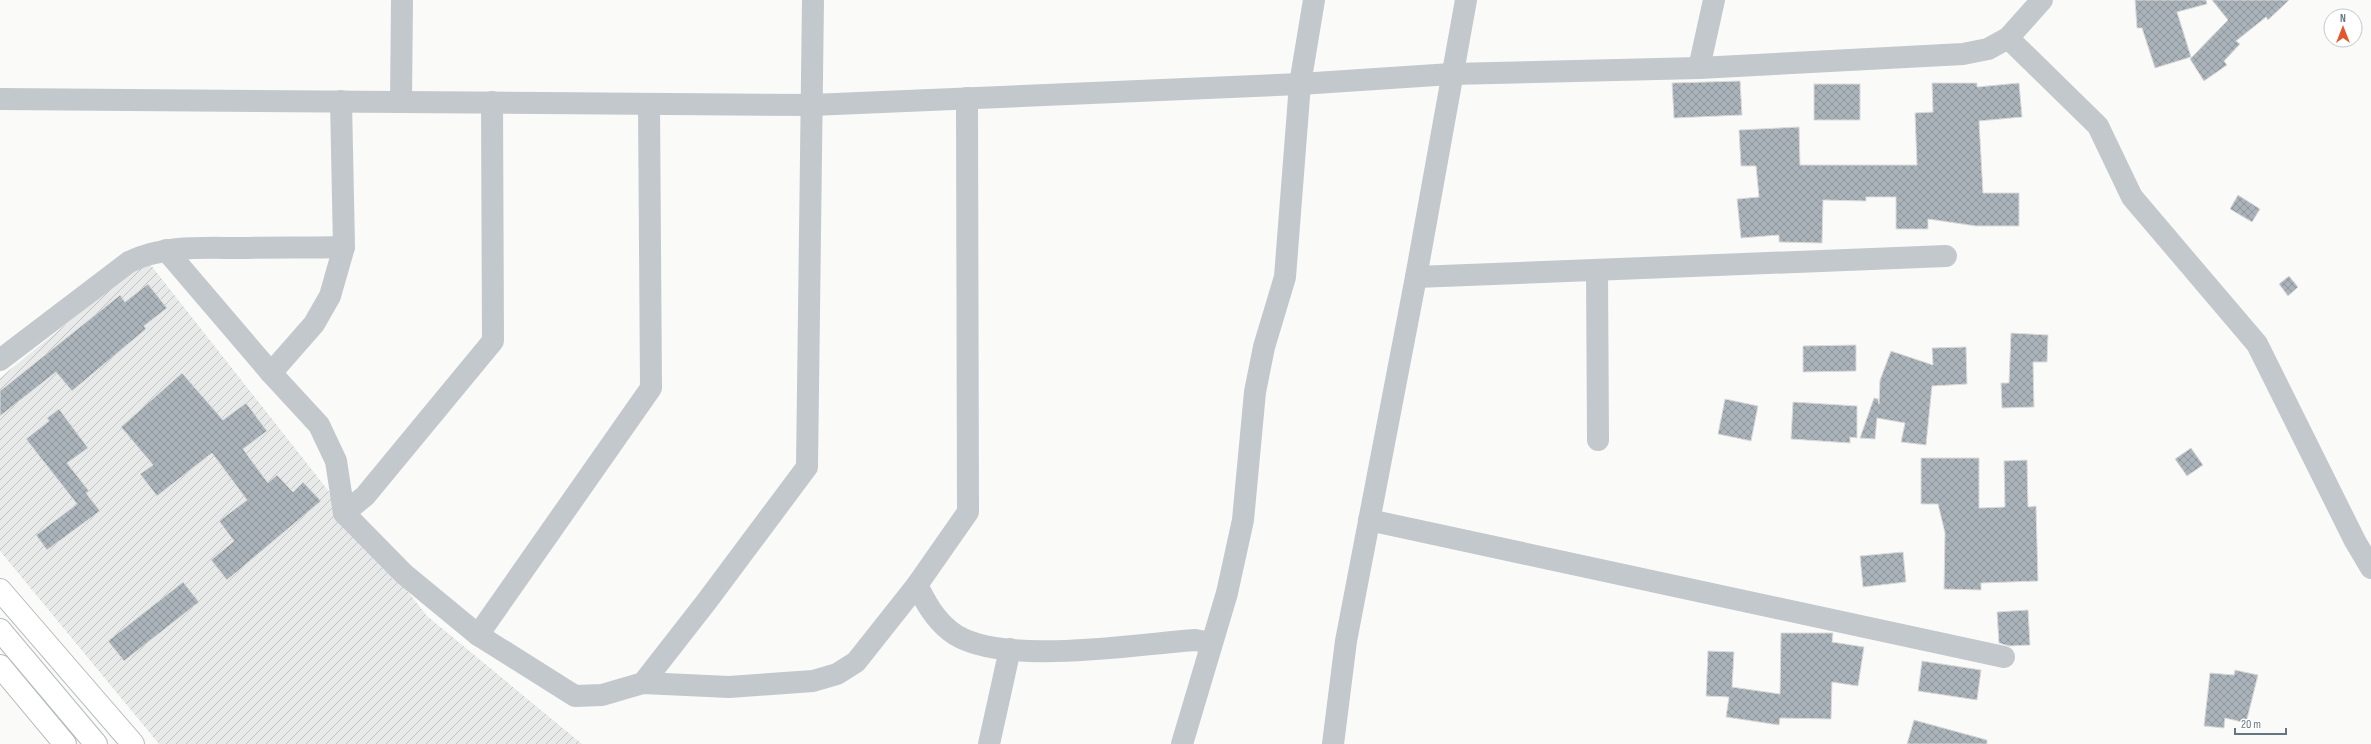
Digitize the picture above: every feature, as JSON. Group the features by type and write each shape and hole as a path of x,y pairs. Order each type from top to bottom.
{"main road":[{"path":"0,590 133,744"},
{"path":"0,630 96,744"},
{"path":"0,666 65,744"}],"street":[{"path":"401,101 402,0"},
{"path":"643,683 707,601 806,467 813,0"},
{"path":"1185,744 1211,643 1227,592 1243,520 1255,392 1264,347 1285,277 1300,84 1314,0"},
{"path":"1333,744 1346,641 1416,277 1450,74 1466,0"},
{"path":"1699,68 1714,0"},
{"path":"0,99 812,105 1300,84 1450,74 1699,68 1963,54 1988,49 2008,38 2042,0"},
{"path":"2008,38 2098,126 2132,197 2257,344 2348,528 2371,568"},
{"path":"166,250 271,373 319,425 330,444 336,461 344,513 404,574 478,635 575,696 602,695 643,683 729,687 813,681 837,674 856,662 917,585 968,512 967,98"},
{"path":"271,373 314,324 330,296 344,246 340,101"},
{"path":"344,513 365,496 493,341 492,102"},
{"path":"478,635 650,388 649,104"},
{"path":"0,360 129,262 145,254 166,250 344,246"},
{"path":"1416,277 1946,256"},
{"path":"1598,270 1598,440"},
{"path":"1369,520 2004,657"},
{"path":"917,585 930,611 951,632 980,645 1010,650 1062,651 1194,640 1211,643"},
{"path":"989,744 1010,650"}],"shaded area":[{"path":"146,259 427,616 582,744 159,744 0,551 0,378"}],"building":[{"path":"2135,0 2206,0 2207,4 2177,12 2191,57 2155,68 2142,28 2137,28"},
{"path":"2212,0 2289,0 2268,20 2266,17 2236,41 2240,44 2224,61 2227,65 2204,81 2190,59 2228,20"},
{"path":"1740,81 1742,115 1674,118 1672,83"},
{"path":"1932,83 1977,83 1977,87 2019,83 2022,117 1979,121 1983,193 2019,193 2019,226 1976,226 1928,219 1928,229 1896,229 1896,197 1866,197 1866,201 1823,200 1822,243 1779,242 1779,235 1741,238 1737,199 1759,197 1756,166 1741,166 1739,130 1799,127 1800,165 1917,165 1915,113 1933,112"},
{"path":"1814,84 1860,84 1860,120 1814,120"},
{"path":"2238,195 2260,209 2252,222 2230,209"},
{"path":"2289,276 2298,287 2288,296 2279,284"},
{"path":"148,284 167,308 144,326 146,329 72,391 56,372 0,416 0,391 120,295 125,302"},
{"path":"2011,333 2048,335 2047,362 2033,362 2034,407 2002,408 2001,383 2009,383"},
{"path":"1856,345 1856,371 1803,372 1803,346"},
{"path":"1966,347 1967,384 1932,386 1926,445 1901,442 1905,423 1877,418 1875,439 1860,438 1874,398 1878,399 1879,404 1880,380 1891,351 1933,365 1932,348"},
{"path":"182,373 223,420 246,403 267,431 243,449 268,483 277,475 293,492 303,482 321,501 227,580 211,560 234,541 219,521 247,500 212,453 157,496 140,474 153,465 121,427"},
{"path":"1725,399 1758,406 1751,441 1718,434"},
{"path":"1793,402 1857,406 1857,438 1850,437 1850,443 1791,439"},
{"path":"59,409 88,448 67,463 89,491 86,493 100,511 47,550 36,535 77,504 26,439 49,421 47,418"},
{"path":"2191,448 2203,465 2187,476 2175,459"},
{"path":"1921,458 1979,458 1979,508 2005,507 2004,461 2027,460 2028,507 2036,506 2038,581 1981,583 1981,590 1944,589 1945,533 1938,504 1921,504"},
{"path":"1903,552 1906,582 1863,587 1860,556"},
{"path":"183,582 199,602 124,661 108,641"},
{"path":"2028,610 2030,645 2009,646 1999,643 1997,612"},
{"path":"1781,633 1833,633 1832,642 1864,647 1858,686 1832,682 1831,719 1780,718 1779,725 1726,717 1729,697 1706,696 1708,651 1734,652 1732,687 1780,694"},
{"path":"1922,661 1981,670 1977,700 1918,691"},
{"path":"2235,670 2258,675 2246,723 2225,718 2224,728 2204,726 2210,673 2234,675"},
{"path":"1914,720 1987,740 1987,744 1907,744"}]}
